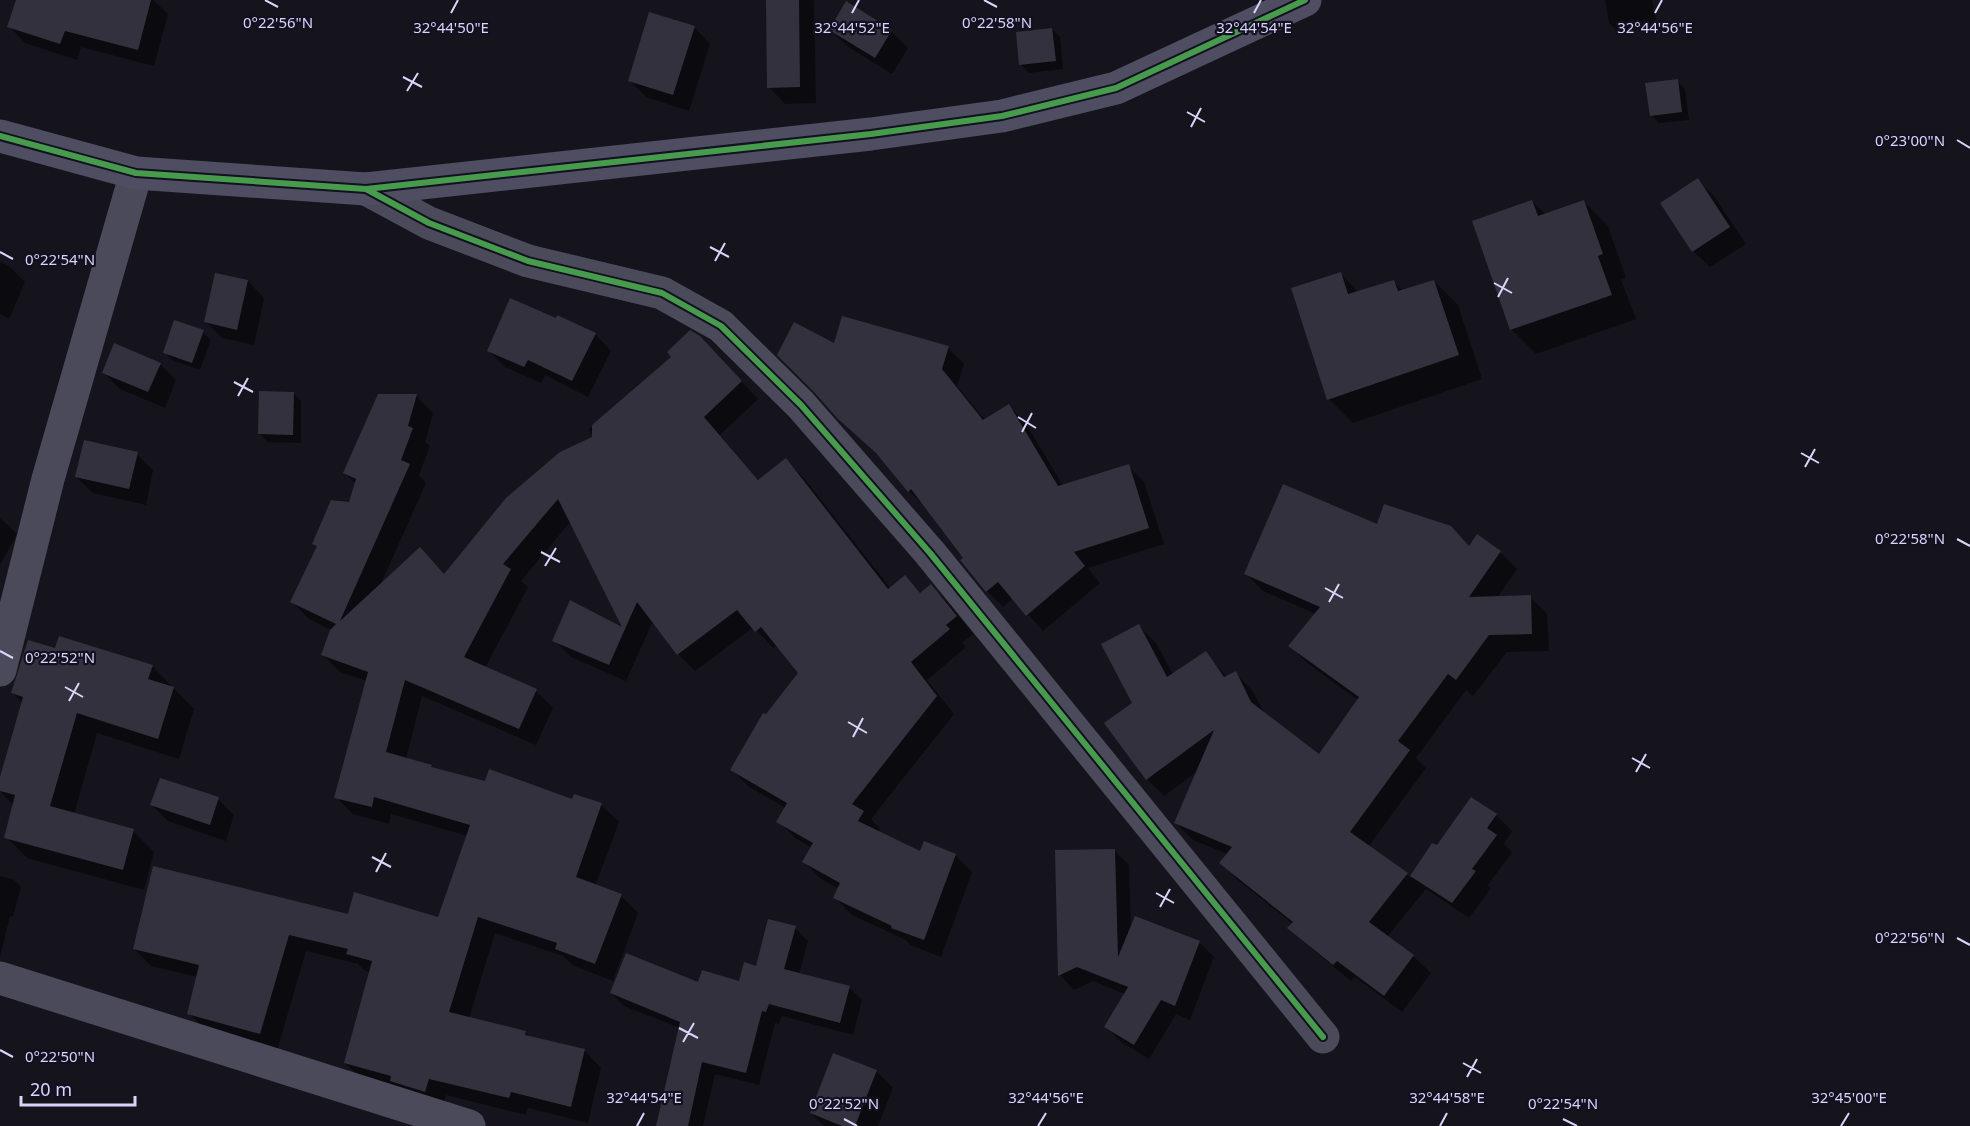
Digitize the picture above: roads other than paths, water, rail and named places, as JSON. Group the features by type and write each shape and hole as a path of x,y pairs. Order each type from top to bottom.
{"street":[{"path":"0,136 136,173 366,189 871,134 1002,116 1116,88 1305,0"},
{"path":"0,670 48,479 136,173"},
{"path":"366,189 429,223 528,261 662,293 721,326 801,405 930,554 1323,1037"},
{"path":"0,978 470,1126"}]}
